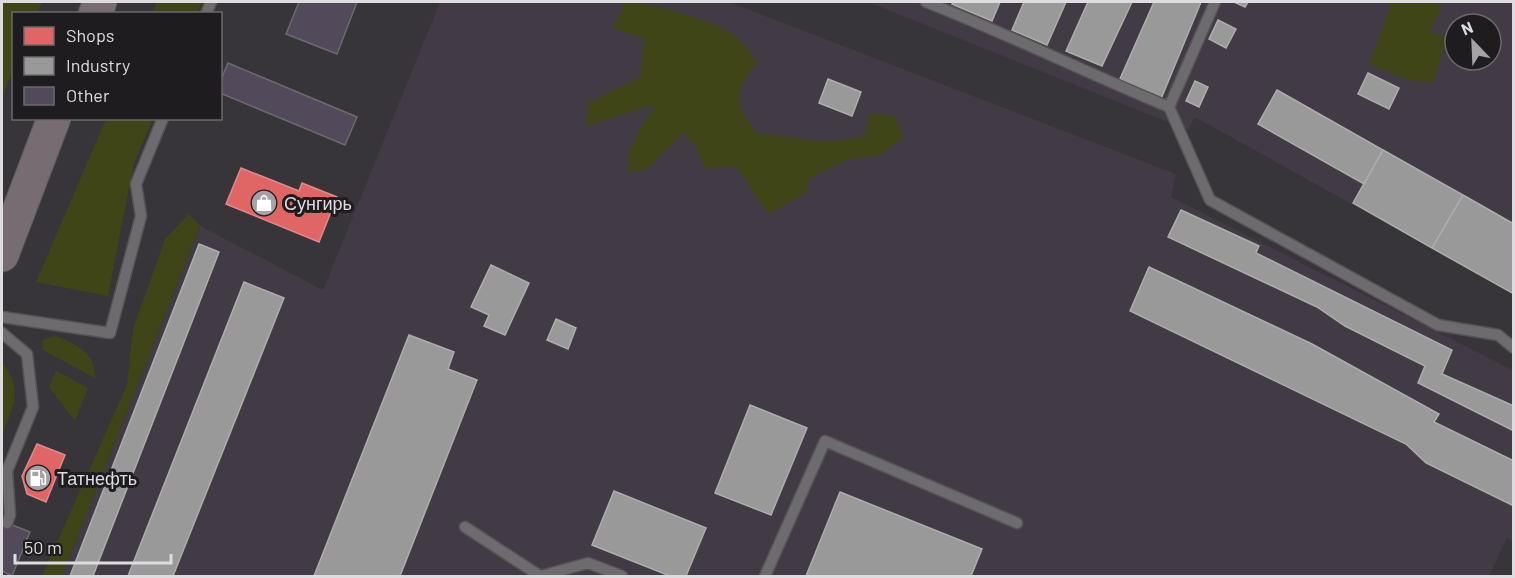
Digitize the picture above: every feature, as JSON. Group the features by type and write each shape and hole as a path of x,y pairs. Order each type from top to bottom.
{"main road":[{"path":"2,255 53,120"}],"lane":[{"path":"926,2 998,30 1050,56 1169,107 1210,200 1438,326 1498,335 1514,348"},
{"path":"1169,107 1215,2"},
{"path":"2,317 110,333 141,216 136,184 162,120"},
{"path":"2,333 27,354 33,406 7,471 10,515 7,523"},
{"path":"765,576 825,441 1017,523"},
{"path":"465,526 540,576 588,563 622,576"}],"shaded area":[{"path":"440,2 729,2 1176,174 1171,197 1513,370 1513,541 1507,538 1489,576 62,576 200,226 323,290"},
{"path":"868,2 1513,2 1513,294 1195,117 1188,130"}],"green space":[{"path":"2,2 42,2 37,12 12,12 12,73 2,98"},
{"path":"157,2 202,2 197,12 152,12"},
{"path":"625,2 682,13 714,25 736,37 757,62 740,90 739,98 743,113 757,133 827,142 866,136 869,114 894,115 903,137 879,155 846,160 810,178 805,194 768,214 736,166 705,169 697,149 684,132 648,168 628,173 629,150 654,105 586,126 588,103 640,77 644,39 613,28"},
{"path":"1392,2 1433,2 1442,7 1429,32 1443,36 1443,50 1433,83 1406,79 1369,64"},
{"path":"106,120 153,120 134,163 108,296 36,282"},
{"path":"189,214 200,226 62,576 42,576 127,385 133,329 165,239"},
{"path":"56,336 78,347 89,356 95,378 43,350 42,340"},
{"path":"2,362 13,381 15,398 2,435"},
{"path":"56,371 88,388 75,421 49,387"}],"building: Shops":[{"path":"241,168 299,191 302,183 337,197 319,242 226,204"},
{"path":"37,444 65,455 46,502 27,494 22,476"}],"building: Industry":[{"path":"953,2 1000,2 992,21 952,4"},
{"path":"1024,2 1066,2 1047,45 1012,30"},
{"path":"1088,2 1132,2 1102,66 1066,51"},
{"path":"1154,2 1201,2 1161,99 1120,79"},
{"path":"1234,2 1248,2 1245,7"},
{"path":"1218,20 1236,29 1226,48 1209,39"},
{"path":"1368,73 1399,88 1389,109 1358,94"},
{"path":"828,79 861,92 852,116 819,103"},
{"path":"1195,81 1208,87 1199,107 1186,101"},
{"path":"1277,90 1383,150 1364,184 1258,124"},
{"path":"1383,150 1463,195 1432,248 1353,203"},
{"path":"1463,195 1514,224 1514,294 1432,248"},
{"path":"1181,210 1259,246 1256,253 1452,350 1442,374 1514,406 1514,431 1418,383 1425,366 1345,326 1317,307 1168,237"},
{"path":"199,244 219,252 93,576 70,576"},
{"path":"491,265 529,283 505,335 484,326 489,315 471,307"},
{"path":"1149,267 1312,344 1439,414 1434,422 1514,461 1514,506 1426,463 1406,444 1130,311"},
{"path":"244,282 284,298 173,576 128,576"},
{"path":"556,319 576,328 568,349 547,340"},
{"path":"409,335 454,352 448,369 477,380 400,576 314,576"},
{"path":"750,405 807,428 771,515 715,493"},
{"path":"614,491 706,528 686,576 670,576 592,545"},
{"path":"840,492 982,549 971,576 806,576"}],"building: Other":[{"path":"299,2 357,2 337,54 286,34"},
{"path":"228,63 357,117 345,145 222,94 222,77"},
{"path":"2,521 30,532 12,576 2,571"}],"place":[{"name":"Сунгирь","path":"264,203"},
{"name":"Татнефть","path":"38,478"}]}
